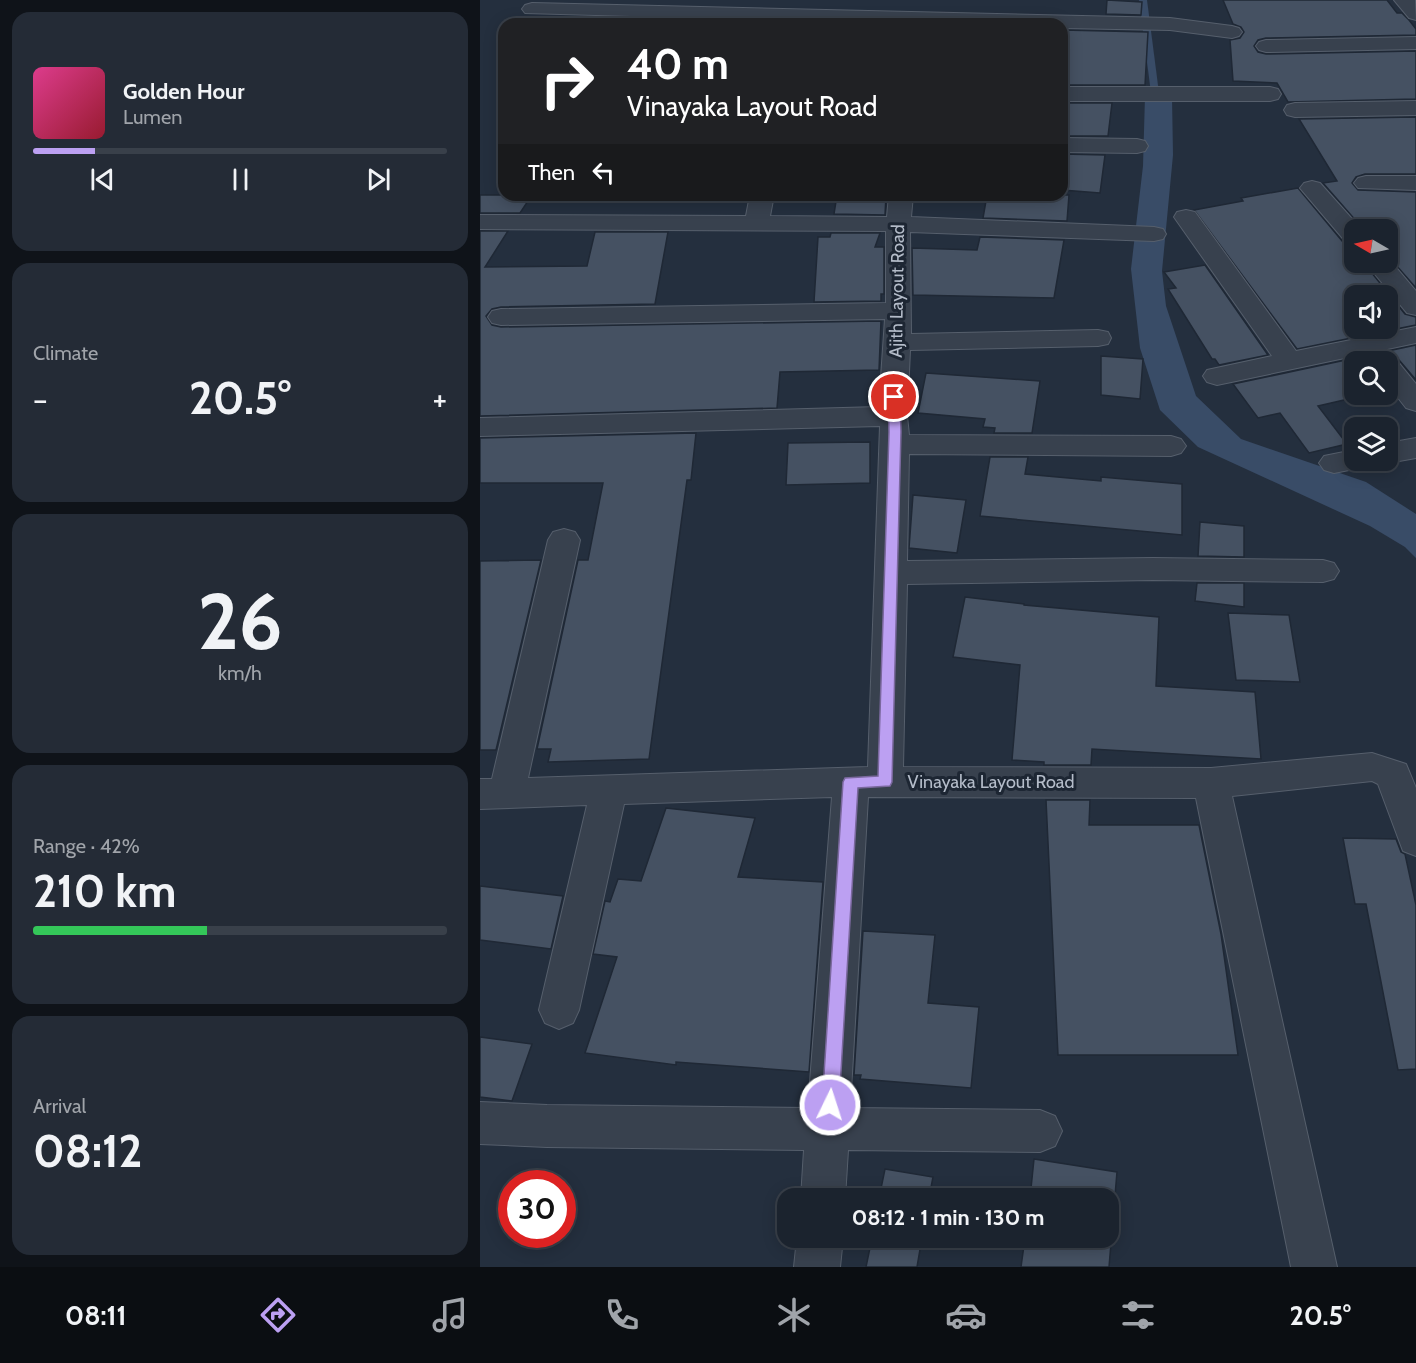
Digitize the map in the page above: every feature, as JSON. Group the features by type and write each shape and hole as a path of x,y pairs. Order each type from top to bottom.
{"street":[{"path":"1404,0 1416,14"},
{"path":"532,9 917,14 1006,18"},
{"path":"1068,21 1170,24 1232,32"},
{"path":"1266,46 1416,43"},
{"path":"1068,94 1270,94"},
{"path":"1294,111 1416,108"},
{"path":"1068,145 1137,146"},
{"path":"1366,183 1416,183"},
{"path":"1312,188 1344,225"},
{"path":"757,223 761,201"},
{"path":"480,222 592,212 757,223 899,209 1154,234"},
{"name":"Ajith Layout Road","path":"824,1188 890,573 899,311 899,209"},
{"path":"1186,217 1290,362"},
{"path":"1387,273 1416,307"},
{"path":"501,317 899,311"},
{"path":"1381,351 1416,335"},
{"path":"897,342 1098,338"},
{"path":"1217,376 1290,362 1344,357"},
{"path":"1398,380 1416,402"},
{"path":"480,427 894,430 1171,446"},
{"path":"1398,451 1416,448"},
{"path":"494,794 564,540"},
{"path":"890,573 1153,569 1323,571"},
{"name":"Vinayaka Layout Road","path":"494,794 868,782 1211,783 1372,767 1393,774 1416,840"},
{"path":"1211,783 1314,1267"},
{"path":"559,1010 609,790"},
{"path":"480,1123 547,1126 1040,1131"},
{"path":"817,1267 819,1248"}],"water":[{"path":"1145,96 1172,97 1173,155 1162,271 1166,306 1196,396 1241,439 1366,482 1416,514 1416,558 1405,547 1370,526 1198,447 1160,410 1140,348 1131,269 1143,166"}],"building":[{"path":"1107,0 1142,2 1141,15 1106,14"},
{"path":"1223,0 1387,0 1397,13 1402,13 1409,20 1416,29 1416,35 1266,38 1258,40 1254,46 1258,52 1266,54 1416,51 1416,99 1288,102 1277,83 1233,81 1230,40 1240,38 1244,32 1241,27 1233,24"},
{"path":"1068,30 1148,32 1145,85 1068,85"},
{"path":"1068,103 1112,103 1108,136 1068,136"},
{"path":"1416,117 1416,174 1365,174 1356,177 1352,183 1358,190 1416,192 1416,288 1398,267 1398,219 1354,219 1323,183 1337,181 1299,119"},
{"path":"1068,154 1105,155 1100,193 1068,190"},
{"path":"1298,188 1344,242 1344,273 1372,273 1382,285 1344,285 1344,339 1347,339 1297,349 1194,210 1243,201 1241,198"},
{"path":"480,195 498,195 498,201 528,201 520,213 480,213"},
{"path":"1069,195 1067,221 983,218 986,201 1068,201"},
{"path":"836,201 886,201 885,215 834,214"},
{"path":"480,231 508,231 485,267 587,266 595,232 668,232 655,304 501,307 492,309 486,316 492,325 501,327 881,321 879,370 780,372 777,408 480,416"},
{"path":"831,233 880,233 875,247 884,247 884,294 881,294 881,301 814,302 818,237 830,237"},
{"path":"980,237 1064,240 1054,298 913,295 912,248 977,250"},
{"path":"1205,265 1268,355 1219,365 1215,359 1212,359 1168,289 1176,288 1164,272"},
{"path":"1398,305 1405,314 1416,317 1416,325 1398,329"},
{"path":"1416,345 1416,380 1398,360 1398,351 1388,351"},
{"path":"1101,356 1143,359 1140,399 1101,395"},
{"path":"1344,360 1344,400 1318,406 1344,440 1344,445 1309,453 1280,413 1258,418 1233,384"},
{"path":"926,373 1040,381 1032,433 994,433 995,428 983,427 985,419 918,413"},
{"path":"696,433 691,480 687,480 649,759 548,762 551,749 537,749 578,560 588,560 603,483 480,483 480,438"},
{"path":"870,442 870,483 786,485 788,443"},
{"path":"990,457 1028,457 1025,474 1101,481 1101,477 1182,484 1182,535 980,516"},
{"path":"913,495 966,500 957,553 909,548"},
{"path":"1200,522 1244,526 1244,557 1198,556"},
{"path":"541,560 496,750 480,750 480,561"},
{"path":"1197,583 1244,583 1244,607 1195,601"},
{"path":"965,597 1024,605 1159,617 1156,686 1255,692 1261,759 1092,749 1091,765 1044,765 1044,762 1012,760 1020,665 953,657"},
{"path":"1228,613 1289,615 1300,682 1236,680"},
{"path":"1046,800 1090,800 1089,825 1199,825 1221,934 1238,1055 1058,1055"},
{"path":"666,808 755,818 738,877 823,882 809,1072 676,1062 676,1065 585,1053 617,957 593,954 605,901 610,902 618,879 641,881"},
{"path":"1343,838 1396,839 1401,852 1405,854 1416,905 1416,1069 1398,1070 1366,904 1355,904"},
{"path":"480,886 563,896 551,949 480,940"},
{"path":"863,931 935,935 928,1003 979,1007 971,1088 860,1079 861,1075 854,1075"},
{"path":"480,1037 532,1044 512,1101 480,1097"},
{"path":"1034,1159 1117,1172 1116,1188 1031,1188"},
{"path":"885,1169 933,1177 931,1188 881,1188"},
{"path":"870,1248 920,1248 917,1267 866,1267"},
{"path":"1024,1248 1111,1248 1109,1267 1021,1267"}],"waterway":[{"path":"1143,0 1155,93"}],"route":[{"path":"830,1105 851,782 885,782 895,432 894,397"}]}
